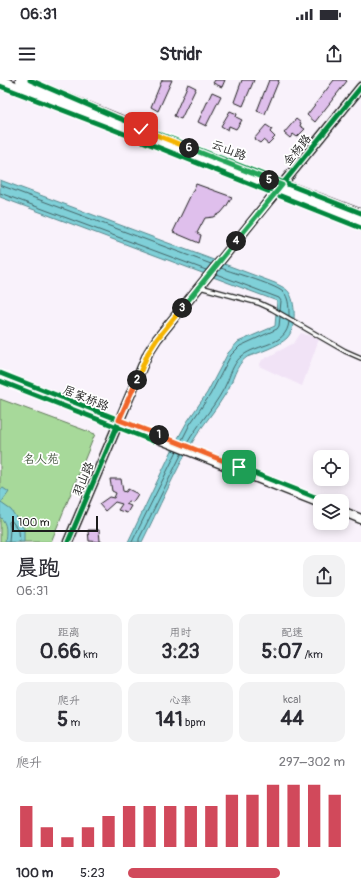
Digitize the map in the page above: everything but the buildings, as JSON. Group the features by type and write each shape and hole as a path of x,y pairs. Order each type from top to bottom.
{"main road":[{"name":"云山路","path":"20,80 279,188 361,224"},
{"name":"云山路","path":"0,81 279,188 361,215"}],"street":[{"name":"金杨路","path":"118,423 148,353 157,339 361,87"},
{"name":"居家桥路","path":"0,376 313,500"},
{"name":"羽山路","path":"68,542 118,423"},
{"path":"349,515 361,519"}],"lane":[{"path":"202,284 259,303 272,309 345,351 361,358"}],"shaded area":[{"path":"301,333 319,339 302,386 259,366 262,360 294,343"}],"green space":[{"name":"名人苑","path":"0,399 95,434 51,542 0,542"}],"water":[{"path":"0,180 275,283 287,290 292,299 294,317 290,334 279,344 247,357 240,364 226,393 186,453 142,542 128,542 187,422 207,393 228,353 238,342 275,326 277,301 0,197"},
{"path":"3,488 9,492 1,503 11,510 24,529 24,542 5,542 5,526 0,517 0,490"}],"cycle path":[{"path":"30,80 116,117 361,213"},
{"path":"0,86 361,228"},
{"path":"68,542 148,353 157,339 361,87"},
{"path":"0,373 313,496"},
{"path":"0,381 153,441"}],"route":[{"path":"141,129 282,185 157,339 148,353 119,420 239,467"}]}
